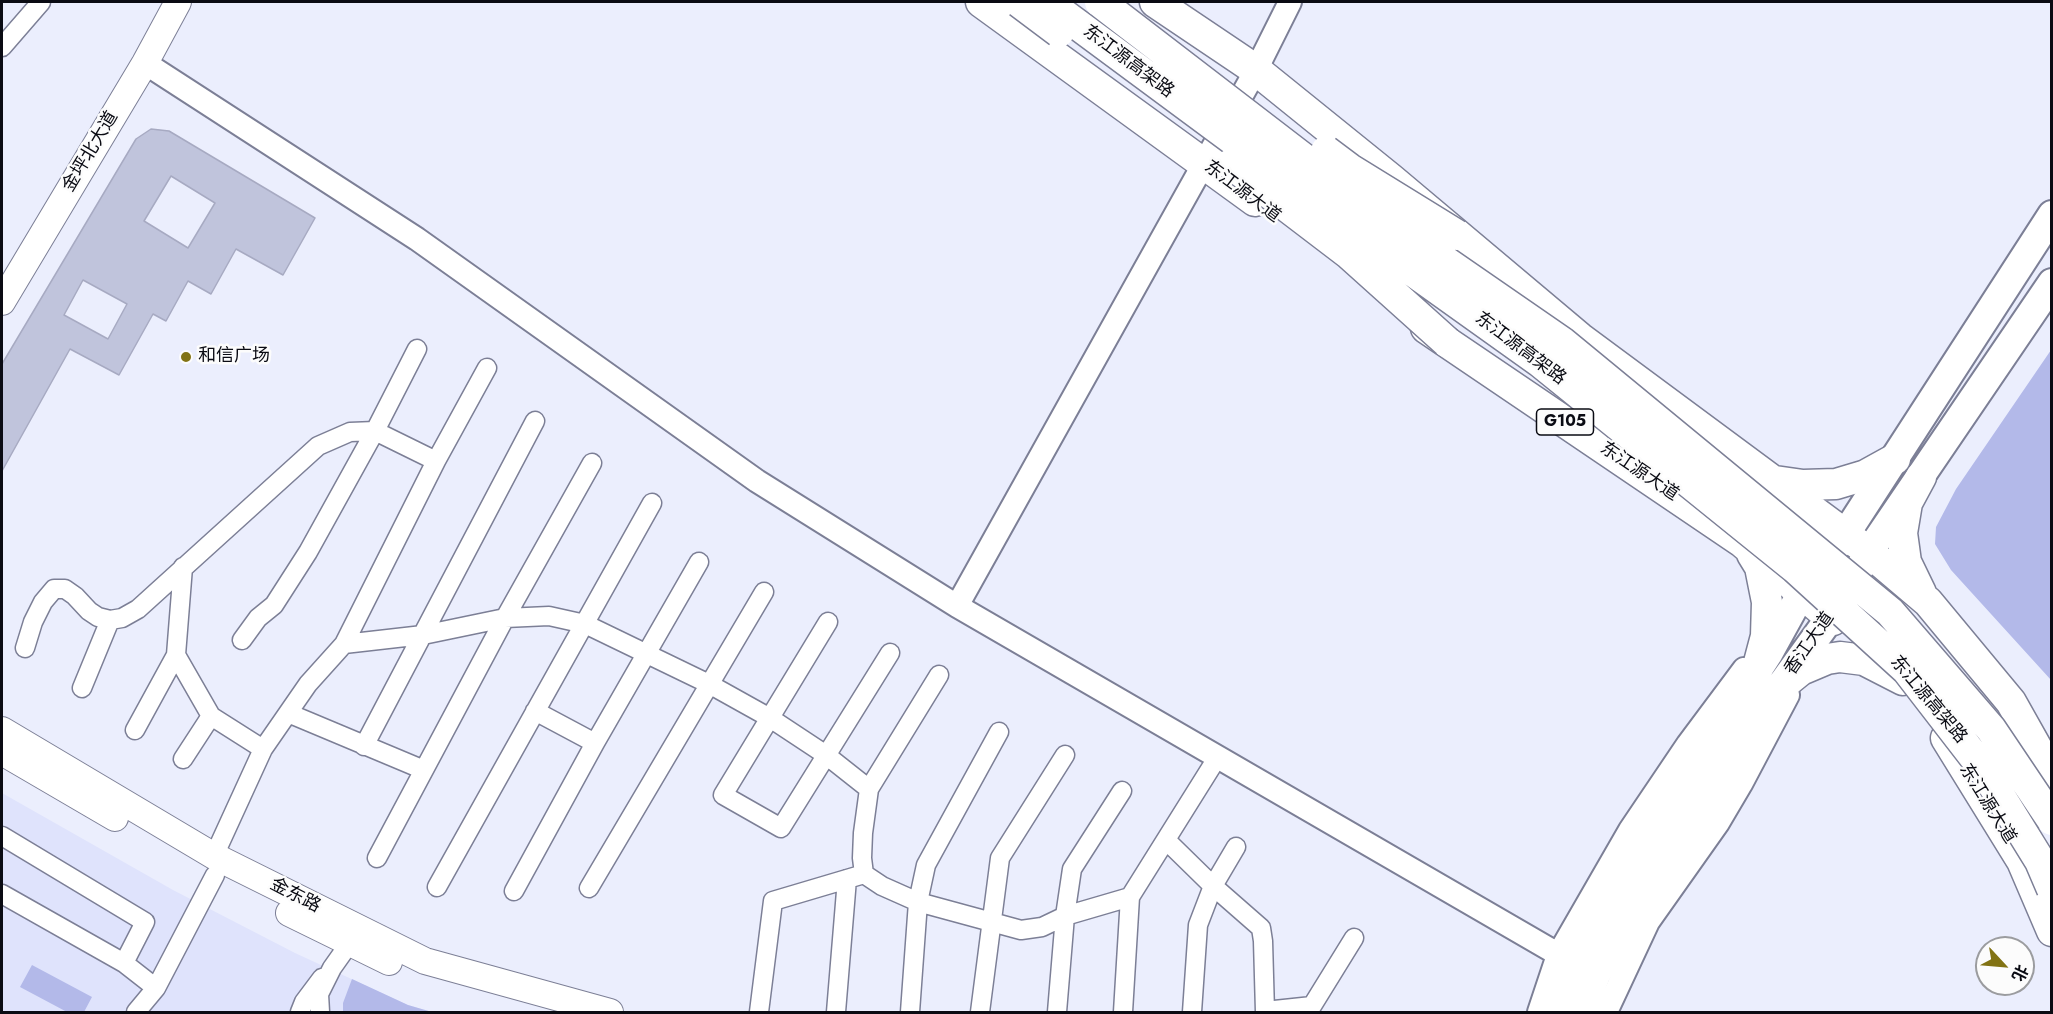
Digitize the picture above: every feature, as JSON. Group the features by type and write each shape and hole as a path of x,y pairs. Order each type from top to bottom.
{"highway":[{"name":"东江源大道","path":"981,2 1203,162 1379,296 1742,542 1903,680 1935,720 2022,861 2052,931"},
{"path":"1019,2 1349,254 1447,342"},
{"name":"东江源高架路","path":"1047,2 1355,230 1540,362 1795,568 1907,670 1982,767 2040,861 2052,889"},
{"name":"东江源高架路","path":"1100,2 1368,208 1562,342 1890,612 1991,729 2052,820"},
{"path":"1130,2 1350,169 1457,235"},
{"path":"1155,2 1256,70 1391,179 1580,338 1869,552 1928,602"},
{"path":"1771,480 1803,485 1836,484 1866,475 1894,459"},
{"path":"1921,477 1913,490 1902,532 1903,547 1912,577 1928,602 2011,702 2052,775"},
{"path":"1742,542 1760,567 1776,667 1854,657 1872,663 1903,680"}],"main road":[{"name":"金坪北大道","path":"2,302 145,63 178,2"},
{"name":"香江大道","path":"1581,1012 1596,975 1631,911 1776,667 1801,594 1845,535 2052,215"},
{"name":"香江大道","path":"1776,667 1830,618 1869,552 2052,283"},
{"path":"1559,1012 1567,959 1610,902 1650,836 1776,667"},
{"name":"金东路","path":"2,730 214,866 425,961 610,1012"},
{"name":"金东路","path":"2,752 214,866 350,944 419,976 547,1012"}],"street":[{"path":"2,47 41,2"},
{"path":"957,606 1256,70 1290,2"},
{"path":"145,63 417,240 757,482 957,606 1567,959 1539,1012"},
{"path":"242,640 258,618 274,605 308,552 417,349"},
{"path":"136,1012 156,988 214,866 263,749 308,684 344,644 436,461 487,368"},
{"path":"364,746 535,421"},
{"path":"25,648 33,622 43,602 54,589 65,589 98,617 110,620 122,618 138,609 318,446 350,432 375,431 436,461"},
{"path":"376,858 505,618 592,463"},
{"path":"436,887 652,503"},
{"path":"514,891 595,743 699,562"},
{"path":"135,730 176,655 183,567"},
{"path":"589,888 764,592"},
{"path":"344,644 423,636 505,618 549,616 585,624 709,684 770,718 826,755 869,789"},
{"path":"82,688 110,620"},
{"path":"828,622 723,795 781,828 890,653"},
{"path":"176,655 211,716 263,749"},
{"path":"1606,1012 1648,922 1719,823 1741,784 1776,667"},
{"path":"836,1012 855,876 862,858 869,789 939,675"},
{"path":"535,711 595,743"},
{"path":"288,713 424,770"},
{"path":"183,759 211,716"},
{"path":"910,1012 918,902 926,866 999,732"},
{"path":"980,1012 1000,858 1065,755"},
{"path":"1123,1012 1130,897 1217,758"},
{"path":"1057,1012 1065,916 1072,869 1122,791"},
{"path":"2,837 145,921 124,963"},
{"path":"1166,840 1213,886 1261,928 1265,1012 1312,1006 1354,938"},
{"path":"1192,1012 1198,926 1213,886 1236,847"},
{"path":"759,1012 773,901 855,876 918,902 992,924 1021,930 1042,927 1065,916 1130,897"},
{"path":"2,894 124,963 156,988"},
{"path":"300,1012 304,1002 319,981 350,944"},
{"path":"320,1012 319,994 332,968"}],"shaded area":[{"path":"2051,350 2051,680 1951,570 1935,544 1936,527 1956,489"},
{"path":"2,793 173,890 295,953 408,1005 432,1012 2,1012"},
{"path":"32,965 92,997 84,1012 67,1012 20,987"},
{"path":"352,979 408,1005 432,1012 343,1012 343,1003"}],"building":[{"path":"151,129 169,131 315,218 283,275 236,249 211,294 188,281 166,321 153,314 119,375 70,349 2,471 2,364 136,139","holes":["171,176 215,203 188,248 144,221","83,280 127,304 108,339 64,315"]}],"place":[{"name":"和信广场","path":"186,357"}]}
